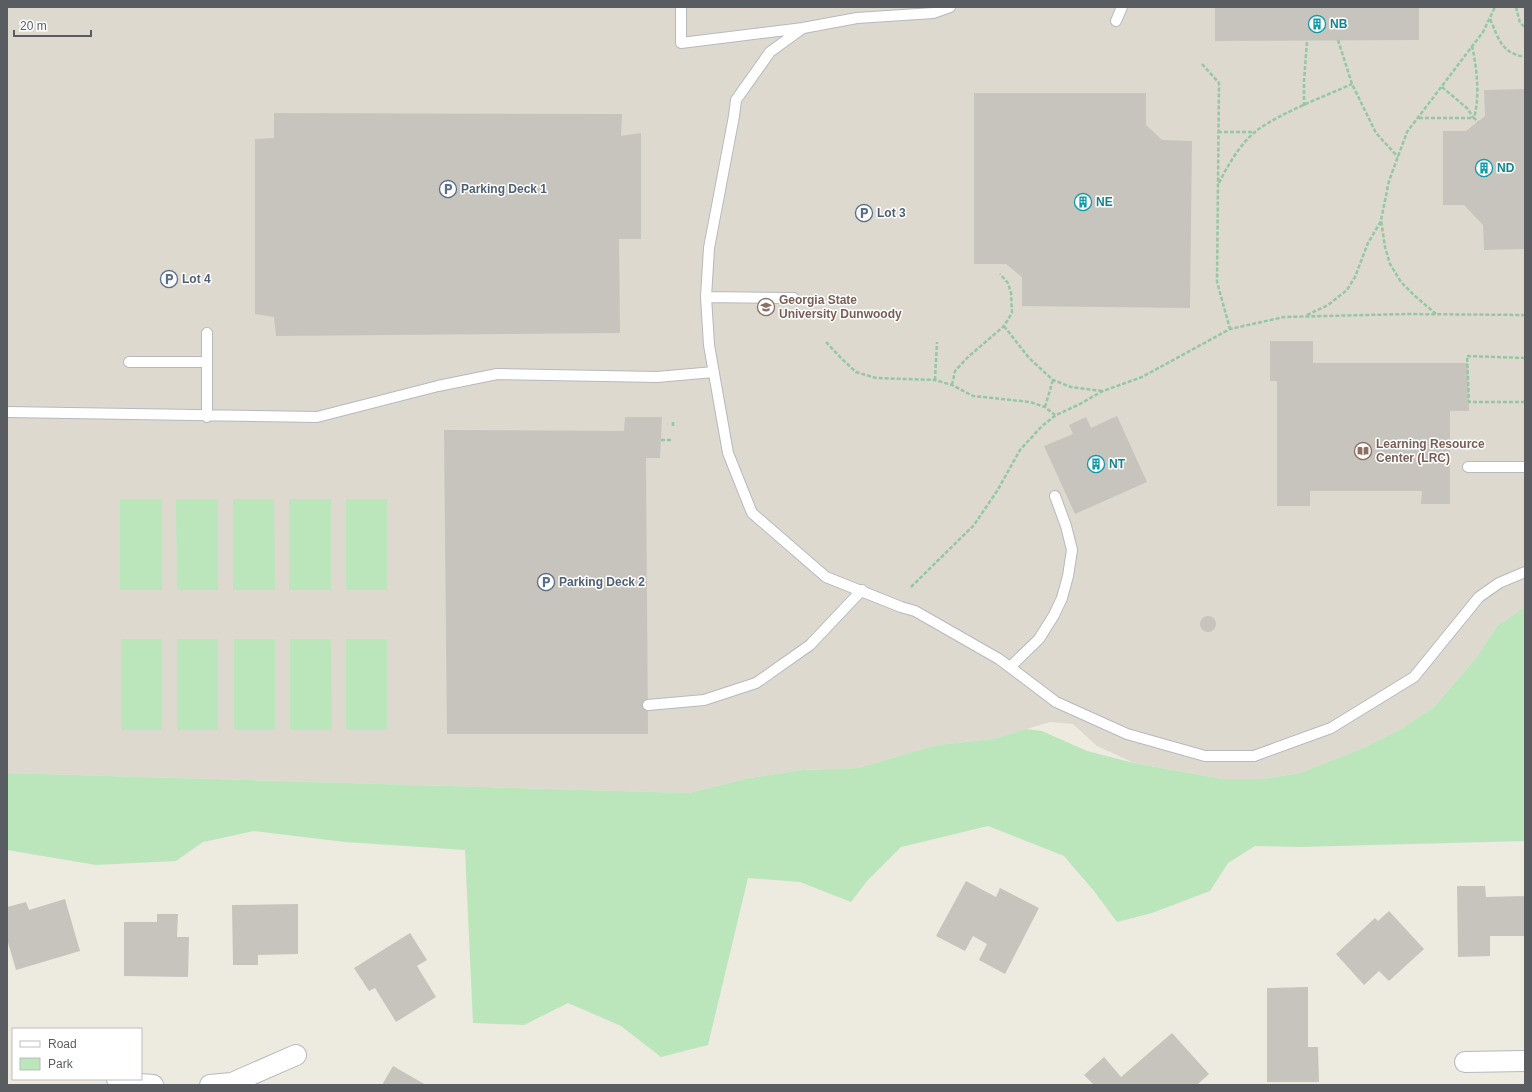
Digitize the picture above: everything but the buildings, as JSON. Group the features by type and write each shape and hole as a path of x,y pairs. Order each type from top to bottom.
{"street":[{"path":"210,1085 232,1083 296,1055"},
{"path":"1465,1062 1525,1061"},
{"path":"120,1080 127,1083 153,1085"}],"lane":[{"path":"681,7 681,43 803,28 857,18 933,13 950,7"},
{"path":"1116,21 1122,7"},
{"path":"803,28 770,52 736,100 709,248 706,297 709,345 728,453 752,513 826,577 862,590 901,607 915,611 999,659 1056,702 1127,734 1205,756 1254,756 1331,728 1414,677 1479,597 1499,583 1525,572"},
{"path":"706,297 794,298"},
{"path":"207,333 207,416"},
{"path":"129,362 207,362"},
{"path":"7,412 317,417 438,386 497,374 657,377 714,372"},
{"path":"1468,467 1525,467"},
{"path":"1010,667 1039,639 1054,615 1062,598 1068,576 1072,550 1066,526 1055,496"},
{"path":"648,705 704,700 756,683 810,645 862,590"}],"path":[{"path":"1306,316 1328,304 1347,290 1355,277 1368,243 1381,220 1389,181 1408,132 1483,32 1495,7"},
{"path":"1517,7 1520,23 1525,27"},
{"path":"1490,19 1505,50 1514,55 1525,57"},
{"path":"1338,40 1352,84 1376,133 1398,157"},
{"path":"1304,106 1307,41"},
{"path":"1472,46 1476,63 1477,108 1474,118"},
{"path":"1202,64 1219,84 1217,282 1230,329"},
{"path":"1218,183 1228,165 1256,132 1277,119 1352,84"},
{"path":"1442,87 1468,109 1478,122"},
{"path":"1418,118 1474,118"},
{"path":"1218,132 1256,132"},
{"path":"1381,220 1390,264 1402,282 1415,296 1436,314"},
{"path":"952,385 955,371 1004,326 1012,313 1011,293 1008,283 1000,274"},
{"path":"911,587 974,525 997,491 1020,450 1042,426 1056,415 1103,391 1142,377 1230,329 1284,317 1436,314 1525,315"},
{"path":"1004,326 1030,358 1053,380 1071,387 1103,391"},
{"path":"826,342 842,360 856,372 876,378 935,380 952,385 973,396 1030,402 1045,407 1056,415"},
{"path":"935,380 937,342"},
{"path":"1525,358 1468,356 1468,402 1525,402"},
{"path":"1045,407 1053,380"},
{"path":"673,422 673,428"},
{"path":"661,440 673,440"}],"shaded area":[{"name":"Georgia State University Dunwoody","path":"7,7 1525,7 1525,607 1498,625 1476,658 1433,708 1399,730 1363,748 1300,773 1262,779 1223,779 1134,763 1097,746 1073,724 1050,722 993,739 937,745 858,768 802,770 749,778 689,793 7,773"}],"green space":[{"path":"120,499 162,499 162,590 120,590"},
{"path":"176,499 218,499 218,590 177,590"},
{"path":"233,499 274,499 275,590 233,590"},
{"path":"289,499 331,499 331,590 289,590"},
{"path":"346,499 387,499 387,590 346,590"},
{"path":"1525,607 1525,841 1299,847 1255,846 1228,863 1210,891 1152,913 1117,922 1094,891 1064,856 988,826 901,847 867,881 851,902 800,882 748,878 708,1045 661,1057 621,1026 568,1003 524,1025 473,1023 465,850 345,842 254,831 203,842 176,861 96,865 7,850 7,773 689,793 749,778 802,770 858,768 937,745 993,739 1026,729 1042,731 1087,751 1134,763 1223,779 1262,779 1300,773 1363,748 1399,730 1433,708 1476,658 1498,625"},
{"path":"121,639 162,639 162,730 121,730"},
{"path":"177,639 218,639 218,730 177,730"},
{"path":"234,639 275,639 275,730 234,730"},
{"path":"290,639 331,639 332,730 290,730"},
{"path":"346,639 387,639 387,730 346,730"}],"place":[{"name":"NB","path":"1317,24"},
{"name":"ND","path":"1484,168"},
{"name":"Parking Deck 1","path":"448,189"},
{"name":"NE","path":"1083,202"},
{"name":"Lot 3","path":"864,213"},
{"name":"Lot 4","path":"169,279"},
{"name":"Georgia State University Dunwoody","path":"766,307"},
{"name":"Learning Resource Center (LRC)","path":"1363,451"},
{"name":"NT","path":"1096,464"},
{"name":"Parking Deck 2","path":"546,582"}]}
